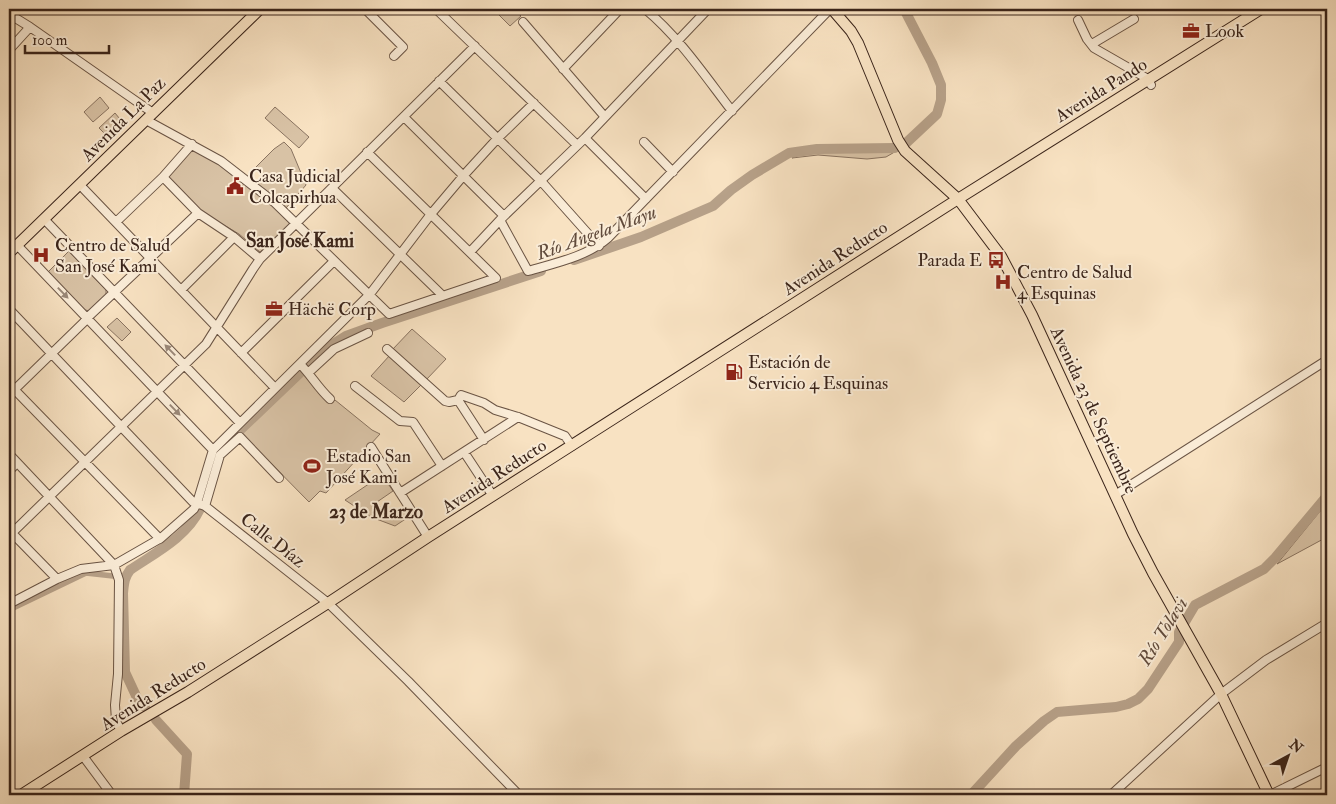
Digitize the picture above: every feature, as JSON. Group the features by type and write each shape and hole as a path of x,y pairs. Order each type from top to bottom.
{"main road":[{"name":"Avenida La Paz","path":"12,247 80,185 260,9"},
{"name":"Avenida 23 de Septiembre","path":"831,9 851,30 858,43 898,140 905,151 958,199 1001,256 1028,308 1153,573 1220,694 1269,795"},
{"name":"Avenida Pando","path":"958,199 1150,82 1261,9"},
{"name":"Avenida Reducto","path":"21,795 328,603 428,537 958,199"}],"street":[{"path":"365,9 403,47 394,56"},
{"path":"436,9 577,145"},
{"path":"563,69 620,9"},
{"path":"645,9 678,41 732,111"},
{"path":"470,252 502,218 585,138 708,9"},
{"path":"404,117 464,175 502,218 528,271 564,261 599,246 831,9"},
{"path":"9,14 30,27 149,116 222,161 274,202 390,314 496,278 367,152"},
{"path":"1092,44 1134,19"},
{"path":"1078,20 1087,39 1094,48 1150,82"},
{"path":"523,22 605,117"},
{"path":"9,50 30,27"},
{"path":"57,579 10,531 122,427 206,344 260,259 475,46"},
{"path":"439,81 540,182 599,246"},
{"path":"9,604 81,569 114,565 160,539 194,509 213,450 370,294 431,214 464,175 497,139 534,104"},
{"path":"585,138 646,199"},
{"path":"644,142 673,172"},
{"path":"116,222 163,177 192,144"},
{"path":"163,177 198,213 234,237 260,259"},
{"path":"80,185 275,388"},
{"path":"332,188 442,295"},
{"path":"160,539 11,390 198,213"},
{"path":"44,219 240,423"},
{"path":"181,290 234,237"},
{"path":"12,247 86,318 213,450"},
{"path":"241,353 334,261"},
{"name":"Calle Díaz","path":"9,309 193,502 205,506 328,603 408,681 519,795"},
{"path":"308,372 334,349 368,333"},
{"path":"387,349 445,401 458,400 461,395 484,403 495,410 565,436 572,446"},
{"path":"1115,495 1327,360"},
{"path":"300,364 320,390 330,399"},
{"path":"355,386 400,421 413,422 442,466"},
{"path":"458,400 484,440"},
{"path":"400,493 518,417"},
{"path":"205,506 220,455 240,437 279,478"},
{"path":"371,447 428,537"},
{"path":"464,452 493,496"},
{"path":"9,454 114,565 119,580 118,674 115,705 116,722 121,731"},
{"path":"9,470 17,462"},
{"path":"1111,795 1220,694 1266,660 1327,623"},
{"path":"83,756 112,795"},
{"path":"1269,795 1327,767"}],"shaded area":[{"path":"493,9 513,9 521,16 510,26"},
{"path":"100,97 109,108 93,122 84,112"},
{"path":"275,107 309,137 299,148 265,118"},
{"path":"115,113 124,124 109,138 99,128"},
{"path":"284,142 291,149 306,185 286,208 257,184 263,176 255,168"},
{"path":"193,148 221,164 273,205 291,222 260,252 239,234 200,211 169,179 169,176"},
{"path":"898,150 886,157 867,159 818,155 792,158 812,152"},
{"path":"69,251 106,290 106,295 90,311 85,310 48,272"},
{"path":"117,318 131,332 122,341 107,327"},
{"path":"412,329 446,359 426,380 392,350"},
{"path":"390,355 422,384 404,402 371,376"},
{"name":"Estadio San José Kami","path":"300,367 312,383 332,403 335,400 372,430 380,434 326,493 320,491 309,502 250,442 240,435 235,438 231,434"},
{"path":"382,475 393,491 377,502 388,519 404,509 410,516 395,526 371,517 345,500"},
{"path":"1326,504 1327,537 1277,564"}],"waterway":[{"name":"Río Angela Mayu","path":"904,9 932,63 941,85 941,100 937,114 905,144"},
{"name":"Río Angela Mayu","path":"574,260 641,237 713,206 752,175 789,153 817,149 895,148"},
{"name":"Río Angela Mayu","path":"309,365 325,349 346,336 541,271"},
{"name":"Río Angela Mayu","path":"213,467 217,452 301,372"},
{"name":"Río Tolavi","path":"971,795 1016,746 1057,712 1116,707 1138,699 1148,689 1179,642 1179,632 1195,605 1264,569 1327,496"},
{"name":"Río Angela Mayu","path":"145,707 138,700 125,672 123,593 125,581 130,570 179,536 200,509"},
{"path":"9,610 86,573 113,576"},
{"name":"Río Angela Mayu","path":"156,720 187,754 184,795"}],"place":[{"name":"Look","path":"1191,31"},
{"name":"Casa Judicial Colcapirhua","path":"235,186"},
{"name":"Centro de Salud San José Kami","path":"41,255"},
{"name":"Parada E","path":"996,260"},
{"name":"Centro de Salud 4 Esquinas","path":"1003,282"},
{"name":"Hächë Corp","path":"274,309"},
{"name":"Estación de Servicio 4 Esquinas","path":"734,372"},
{"name":"Estadio San José Kami","path":"312,466"}],"district":[{"name":"San José Kami","path":"300,240"},
{"name":"23 de Marzo","path":"376,511"}]}
